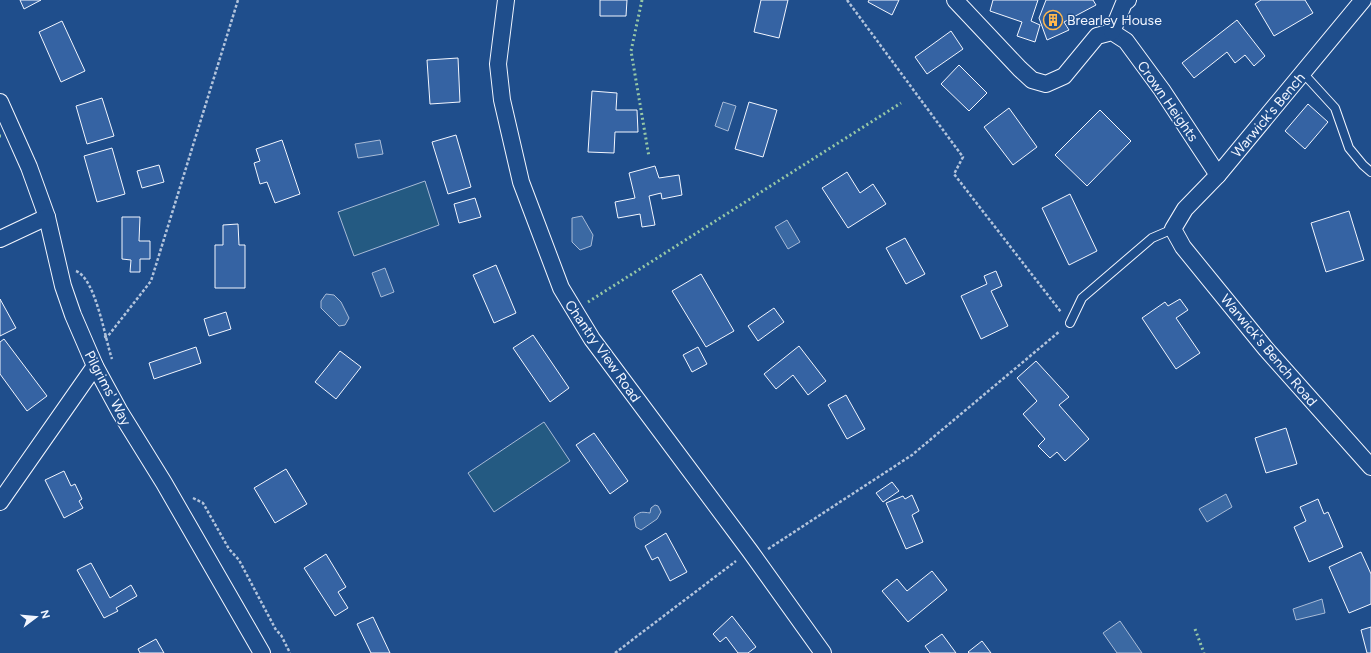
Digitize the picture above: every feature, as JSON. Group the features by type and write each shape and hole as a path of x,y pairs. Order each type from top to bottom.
{"street":[{"name":"Chantry View Road","path":"506,0 498,64 502,100 521,182 561,288 592,339 750,550 823,653"},
{"path":"955,0 1020,69 1032,80 1046,84 1064,76 1097,36 1112,32 1124,3 1128,0"},
{"name":"Warwick's Bench","path":"1173,229 1185,209 1218,175 1363,0"},
{"name":"Crown Heights","path":"1112,32 1126,41 1135,53 1162,90 1218,175"},
{"name":"Pilgrims' Way","path":"0,102 29,167 47,217 62,286 84,343 120,412 164,483 262,653"},
{"path":"0,239 47,217"},
{"name":"Warwick's Bench Road","path":"1173,229 1183,247 1266,349 1371,467"},
{"path":"0,502 95,366"}],"lane":[{"path":"1303,73 1336,108 1349,148 1371,172"},
{"path":"1070,323 1082,298 1152,238 1173,229"}],"path":[{"path":"84,343 108,336 151,280 238,0"},
{"path":"615,653 750,550 765,552 912,456 1070,323 954,174 963,157 847,0"},
{"path":"71,269 81,274 90,285 114,364"},
{"path":"189,492 193,498 203,503 229,549 239,560 276,630 281,635 290,653"}],"shaded area":[{"path":"723,102 736,106 728,131 715,126"},
{"path":"380,140 383,154 358,158 355,144"},
{"path":"425,181 439,225 354,256 338,212"},
{"path":"582,216 593,235 591,246 580,250 572,242 572,218"},
{"path":"787,220 800,242 788,249 775,227"},
{"path":"385,268 394,292 381,297 372,273"},
{"path":"326,294 334,295 341,302 349,318 345,325 339,326 321,308 321,301"},
{"path":"544,422 570,461 494,512 468,473"},
{"path":"1226,494 1232,507 1207,522 1199,509"},
{"path":"655,505 658,506 661,512 657,519 641,530 636,527 634,517 641,512 650,513 651,508"},
{"path":"1322,599 1325,613 1296,620 1293,609"},
{"path":"1120,621 1142,653 1117,653 1103,633"}],"building":[{"path":"20,0 41,0 24,9"},
{"path":"600,0 627,0 626,16 600,16"},
{"path":"761,0 788,0 779,38 754,32"},
{"path":"869,0 899,0 892,15 868,2"},
{"path":"993,0 1038,0 1031,21 1040,25 1035,42 1017,36 1022,22 990,11"},
{"name":"Brearley House","path":"1046,0 1093,0 1096,5 1064,22 1069,30 1047,40 1039,18"},
{"path":"1261,0 1305,0 1313,13 1274,36 1255,4"},
{"path":"1237,20 1265,56 1254,66 1245,55 1235,63 1227,52 1194,78 1182,63"},
{"path":"62,21 85,71 61,82 39,32"},
{"path":"951,31 963,49 927,74 915,57"},
{"path":"458,58 460,102 430,104 427,60"},
{"path":"959,65 987,93 969,111 941,84"},
{"path":"592,91 617,93 616,110 637,110 638,132 615,132 614,153 588,152"},
{"path":"102,98 114,136 87,144 76,106"},
{"path":"749,102 777,110 763,157 735,149"},
{"path":"1308,104 1328,122 1305,149 1285,131"},
{"path":"1009,108 1037,147 1013,165 984,127"},
{"path":"1100,110 1131,141 1087,186 1055,155"},
{"path":"456,135 471,187 448,194 432,142"},
{"path":"282,140 300,194 275,203 267,182 260,184 254,163 260,161 256,149"},
{"path":"112,148 125,194 97,202 84,156"},
{"path":"159,165 164,182 142,188 137,171"},
{"path":"655,166 659,178 679,175 682,195 662,199 661,193 649,196 655,225 642,227 640,214 618,218 615,202 635,198 629,173"},
{"path":"847,172 860,193 873,184 886,204 848,228 822,188"},
{"path":"1070,194 1097,251 1069,265 1042,208"},
{"path":"475,198 481,217 459,223 454,204"},
{"path":"1349,211 1364,260 1326,272 1311,223"},
{"path":"122,217 140,217 139,241 150,241 150,259 140,259 140,272 130,272 131,260 122,259"},
{"path":"238,224 239,245 245,245 245,288 215,288 215,245 223,245 223,225"},
{"path":"905,238 925,274 906,284 886,248"},
{"path":"496,265 516,313 494,323 473,275"},
{"path":"996,271 1002,286 991,291 1008,326 981,339 961,296 987,284 984,276"},
{"path":"701,274 734,331 706,347 672,291"},
{"path":"0,299 16,328 0,336"},
{"path":"1180,299 1188,310 1176,318 1200,353 1176,369 1142,318 1165,302 1168,306"},
{"path":"774,308 784,322 758,341 748,326"},
{"path":"226,312 231,329 209,336 204,319"},
{"path":"533,335 569,388 550,402 513,348"},
{"path":"4,339 47,396 27,411 0,374 0,342"},
{"path":"799,346 826,381 808,395 793,375 776,389 764,374"},
{"path":"196,347 201,363 154,379 149,363"},
{"path":"698,347 707,364 692,372 683,355"},
{"path":"340,351 361,367 336,399 315,382"},
{"path":"1036,361 1069,397 1059,405 1089,439 1065,461 1057,452 1050,458 1038,446 1045,439 1023,414 1037,401 1017,378"},
{"path":"846,395 865,429 847,439 828,405"},
{"path":"1286,428 1297,464 1266,473 1255,438"},
{"path":"594,433 628,481 610,494 576,445"},
{"path":"286,469 307,504 275,523 254,488"},
{"path":"64,471 71,486 75,484 82,499 79,501 83,508 64,518 45,480"},
{"path":"892,482 899,491 883,502 876,493"},
{"path":"912,495 919,511 912,515 923,542 906,549 886,503 903,496 905,499"},
{"path":"1318,499 1324,514 1328,512 1343,547 1309,562 1294,527 1306,521 1300,507"},
{"path":"666,533 687,572 670,581 658,557 652,560 645,546"},
{"path":"1361,552 1371,574 1371,604 1349,613 1329,567"},
{"path":"326,554 346,587 338,592 348,608 335,616 304,568"},
{"path":"91,563 110,598 131,585 137,596 116,608 118,611 104,618 77,570"},
{"path":"932,571 947,590 908,622 882,591 897,579 907,591"},
{"path":"732,616 756,647 748,653 738,653 726,637 720,642 713,634"},
{"path":"373,617 390,653 371,653 357,624"},
{"path":"1371,627 1371,653 1367,653 1361,630"},
{"path":"942,634 956,653 930,653 925,646"},
{"path":"156,639 164,653 140,653 138,649"},
{"path":"982,641 991,653 968,652"}],"hedge":[{"path":"642,0 631,51 649,157"},
{"path":"588,302 901,103"},
{"path":"1195,629 1204,653"}],"place":[{"name":"Brearley House","path":"1053,20"}]}
